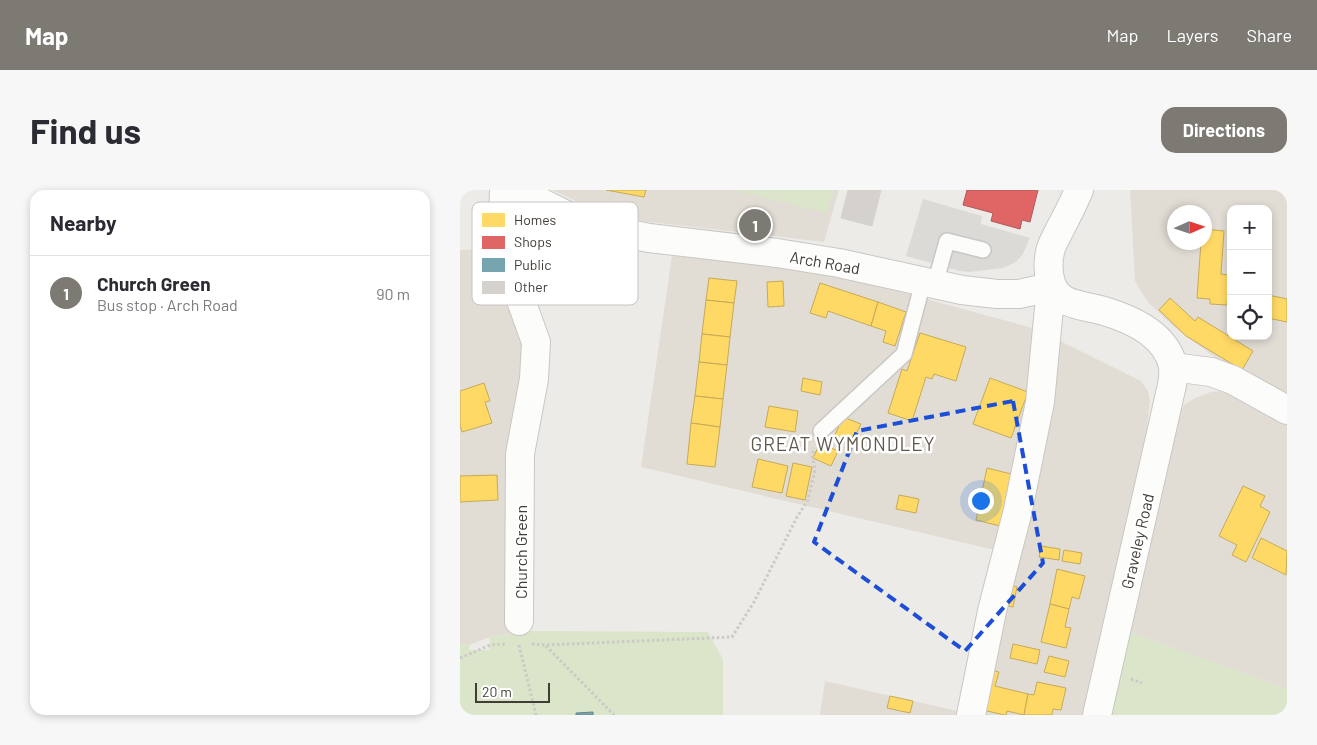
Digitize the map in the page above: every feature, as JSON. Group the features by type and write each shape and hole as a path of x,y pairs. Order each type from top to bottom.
{"street":[{"name":"Arch Road","path":"516,190 540,202"},
{"path":"971,715 992,611 1018,510 1040,402 1051,287 1048,272 1050,250 1079,190"},
{"name":"Arch Road","path":"638,236 839,262 962,290 996,294 1019,294 1051,287"},
{"path":"1051,287 1056,294 1065,300 1104,310 1132,322 1151,334 1161,342 1169,354 1174,367 1211,372 1233,380 1287,410"},
{"name":"Church Green","path":"514,632 520,454 534,379 536,342 523,305"},
{"name":"Graveley Road","path":"1097,715 1172,385 1174,367"}],"lane":[{"path":"821,431 904,354 946,241 982,250"}],"path":[{"path":"536,715 518,643 545,645 732,637 754,602 797,517 808,500 815,470 812,455 821,431"},
{"path":"460,658 514,632"},
{"path":"545,645 614,715"}],"highlighted area":[{"path":"1013,401 1043,563 965,651 814,542 857,431"}],"shaded area":[{"path":"552,190 839,190 824,242 638,220 638,202 578,202"},
{"path":"1130,190 1287,190 1287,400 1220,361 1173,326 1147,301 1135,281"},
{"path":"923,199 982,216 981,224 1030,238 1023,254 1016,262 1003,268 970,272 959,271 906,256"},
{"path":"460,250 472,250 472,305 517,305 529,347 514,633 490,637 469,645 460,644"},
{"path":"672,256 813,268 1036,329 1141,381 1148,391 1150,401 1145,444 1103,622 1084,715 820,715 825,681 966,713 999,551 641,467"},
{"path":"1227,391 1287,425 1287,689 1129,632 1167,437 1184,405 1195,398 1211,392"}],"green space":[{"path":"734,190 833,190 827,213"},
{"path":"533,631 708,632 723,659 723,715 460,715 460,644 469,645 469,650 489,650 490,637"},
{"path":"1129,632 1287,689 1287,715 1109,715"}],"building: Homes":[{"path":"606,190 646,190 644,197"},
{"path":"1212,230 1224,231 1221,274 1227,275 1227,305 1210,304 1210,299 1197,298 1200,250 1212,250"},
{"path":"709,278 737,281 734,303 706,300"},
{"path":"783,281 784,306 768,307 767,282"},
{"path":"820,283 878,302 871,326 828,311 826,318 810,313"},
{"path":"1272,296 1287,299 1287,322 1272,319"},
{"path":"1170,298 1195,321 1198,317 1227,335 1227,340 1235,340 1253,351 1242,370 1186,336 1159,310"},
{"path":"706,300 734,303 730,337 702,334"},
{"path":"878,302 906,312 895,346 883,342 886,331 871,326"},
{"path":"920,333 966,347 956,381 934,374 932,379 926,377 912,421 888,413 902,369 907,371"},
{"path":"702,334 730,337 727,365 699,362"},
{"path":"699,362 727,365 723,399 695,396"},
{"path":"803,378 822,382 820,395 801,391"},
{"path":"990,378 1028,392 1011,438 973,424"},
{"path":"484,383 490,401 485,402 492,423 462,432 460,425 460,391"},
{"path":"695,396 723,399 720,427 691,423"},
{"path":"769,406 798,411 795,432 765,427"},
{"path":"843,417 861,424 851,445 834,437"},
{"path":"691,423 720,427 715,467 687,464"},
{"path":"820,443 838,451 831,466 813,458"},
{"path":"758,459 788,466 782,493 752,487"},
{"path":"793,463 812,467 805,500 786,496"},
{"path":"987,468 1011,474 1000,526 976,520"},
{"path":"497,475 498,500 460,502 460,476"},
{"path":"1243,486 1265,496 1260,506 1270,512 1246,562 1232,555 1237,545 1219,536"},
{"path":"899,495 919,499 916,513 896,509"},
{"path":"1261,538 1287,551 1286,575 1252,558"},
{"path":"1041,546 1060,549 1059,560 1039,557"},
{"path":"1064,550 1082,553 1080,564 1062,561"},
{"path":"1057,569 1085,576 1079,599 1072,597 1069,609 1050,604"},
{"path":"1005,584 1017,587 1015,597 1002,594"},
{"path":"1002,594 1015,597 1013,607 1000,604"},
{"path":"1050,604 1069,609 1065,627 1071,628 1066,648 1041,642"},
{"path":"1013,644 1040,650 1037,664 1010,658"},
{"path":"1049,656 1069,661 1065,677 1044,672"},
{"path":"984,668 999,672 995,686 1028,694 1024,715 1007,711 1006,715 1004,715 975,708"},
{"path":"1037,682 1066,688 1061,710 1053,709 1052,715 1024,715 1028,694 1034,695"},
{"path":"890,696 913,701 910,713 887,708"}],"building: Shops":[{"path":"967,190 1038,190 1030,222 1022,220 1020,229 991,221 993,213 963,205"}],"building: Public":[{"path":"593,712 593,715 576,715 576,713"}],"building: Other":[{"path":"848,190 881,190 872,226 841,218"}],"place":[{"name":"Church Green","path":"755,225"}],"district":[{"name":"GREAT WYMONDLEY","path":"843,443"}]}
